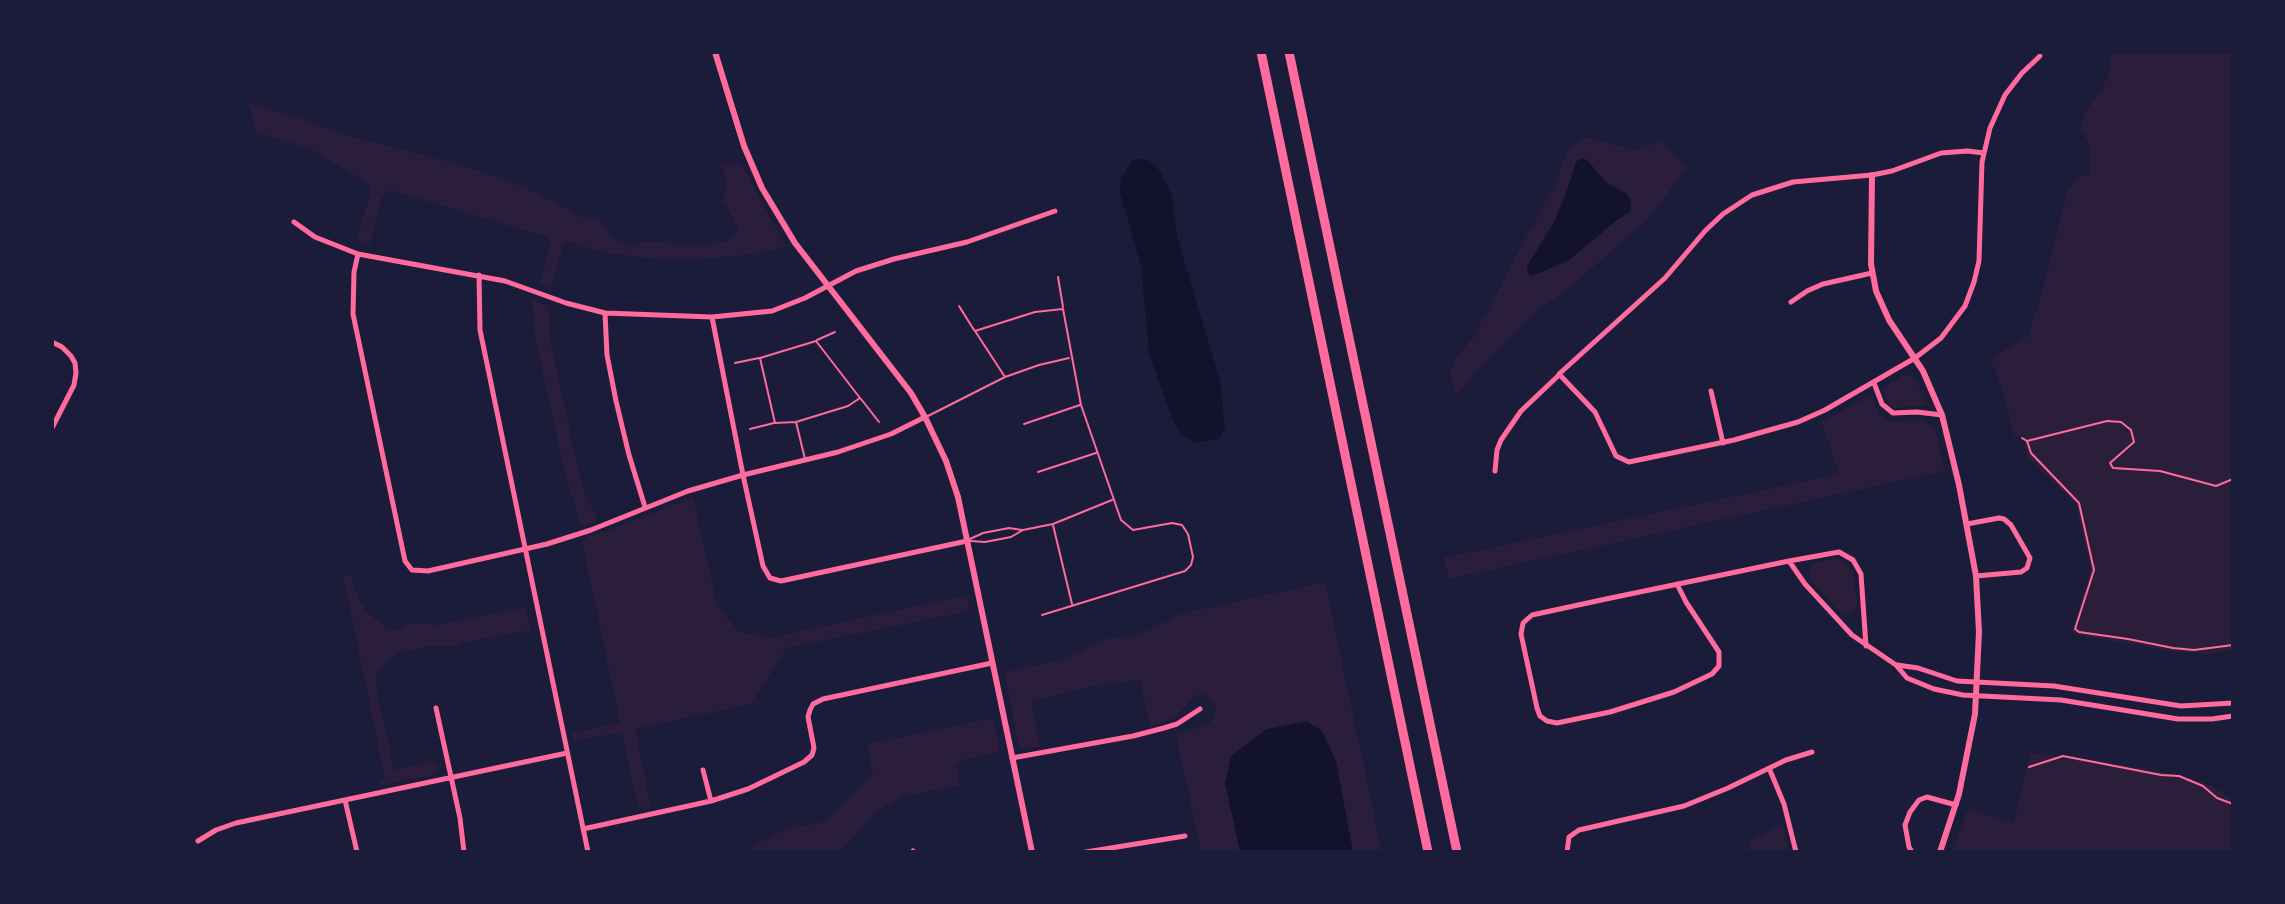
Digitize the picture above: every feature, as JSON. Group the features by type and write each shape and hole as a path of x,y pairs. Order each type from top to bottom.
{"highway":[{"path":"1261,52 1428,852"},
{"path":"1289,52 1457,852"}],"street":[{"path":"715,52 744,146 762,188 789,234 911,393 950,472 1032,852"},
{"path":"1559,374 1595,412 1614,453 1625,462 1633,462 1723,443 1798,422 1825,410 1915,358 1941,338 1958,317 1974,282 1980,245 1984,153 1990,128 2005,95 2040,56"},
{"path":"1495,471 1501,440 1521,411 1665,278 1705,231 1739,203 1767,189 1793,182 1872,175 1941,153 1984,153"},
{"path":"1872,175 1872,273 1882,306 1915,358 1942,415 1976,576 1979,632 1977,695 1956,805 1940,852"},
{"path":"294,222 315,237 358,254 505,281 605,313 712,317 772,311 874,265 967,242 1055,211"},
{"path":"358,254 353,283 353,314 408,566 412,570 428,571 524,550 591,530 688,491 838,452 891,434 925,417"},
{"path":"1791,302 1823,284 1872,273"},
{"path":"479,275 480,330 588,852"},
{"path":"605,313 607,355 616,401 645,507"},
{"path":"712,317 763,566 770,578 781,581 967,541"},
{"path":"52,342 71,356 76,373 74,385 52,428"},
{"path":"1874,383 1883,406 1893,413 1942,415"},
{"path":"1711,391 1723,443"},
{"path":"1967,524 2004,519 2011,525 2030,558 2027,568 2021,572 1976,576"},
{"path":"1677,584 1719,652 1719,666 1712,674 1674,692 1610,712 1557,723 1540,716 1521,634 1526,619 1532,615 1677,584 1834,552 1853,560 1861,574 1866,646"},
{"path":"1789,561 1827,610 1866,646 1921,685 1952,694 2061,700 2178,719 2233,716"},
{"path":"583,829 711,801 760,784 809,758 814,748 808,714 818,701 992,663"},
{"path":"1896,665 1918,668 1957,681 2088,690 2181,706 2233,703"},
{"path":"436,708 460,818 464,852"},
{"path":"1012,758 1164,728 1177,724 1200,709"},
{"path":"1567,852 1569,837 1579,830 1684,806 1786,760 1812,752"},
{"path":"198,841 236,823 567,753"},
{"path":"1769,768 1784,804 1796,852"},
{"path":"703,770 711,801"},
{"path":"1912,852 1905,825 1919,800 1927,797 1956,805"},
{"path":"345,800 357,852"},
{"path":"1086,852 1185,836"}],"lane":[{"path":"1042,615 1185,571 1193,562 1188,534 1182,525 1172,523 1133,530 1121,520 1081,405 1058,277"},
{"path":"959,306 1005,377"},
{"path":"975,331 1035,312 1063,309"},
{"path":"735,363 816,341 835,332"},
{"path":"816,341 879,422"},
{"path":"925,417 1005,377 1071,357"},
{"path":"760,358 775,423"},
{"path":"750,429 796,422 848,406 860,398"},
{"path":"1024,424 1081,405"},
{"path":"796,422 805,460"},
{"path":"1038,472 1097,453"},
{"path":"967,541 985,542 1011,537 1023,530 1053,524 1113,500"},
{"path":"1053,524 1072,605"},
{"path":"967,541 983,533 1009,528 1023,530"}],"path":[{"path":"2027,441 2107,421 2121,422 2131,430 2134,442 2110,463 2113,468 2160,471 2216,486 2233,479"},
{"path":"2022,438 2027,441 2031,453 2079,503 2094,570 2075,629 2173,648 2194,650 2233,645"},
{"path":"2029,767 2063,756 2179,776 2233,804"}],"shaded area":[{"path":"2109,52 2233,52 2231,650 2208,654 2177,652 2077,635 2072,631 2091,569 2075,503 2027,456 2024,438 2015,437 1990,359 2028,336 2067,193 2076,178 2090,173 2091,147 2080,129 2084,114 2107,78"},
{"path":"248,103 342,134 472,168 524,187 589,220 597,217 614,239 630,246 642,241 699,245 734,238 738,229 723,200 727,180 720,164 741,163 786,247 748,255 657,259 606,253 567,241 563,245 552,287 540,283 551,242 548,237 389,190 381,199 369,245 356,241 371,191 369,184 311,149 256,132"},
{"path":"1584,137 1635,150 1660,141 1687,168 1646,221 1561,295 1540,308 1473,375 1457,396 1450,376 1454,359 1472,339 1558,178 1566,152"},
{"path":"1581,158 1587,160 1607,183 1627,194 1631,211 1569,260 1532,276 1527,266 1554,222 1576,162"},
{"path":"1133,159 1147,159 1160,171 1172,196 1177,236 1220,381 1225,427 1219,439 1195,443 1182,435 1173,421 1149,353 1141,265 1120,193 1121,179"},
{"path":"532,300 549,306 549,335 577,464 583,489 598,519 584,526 581,525 566,478 535,337"},
{"path":"1905,374 1915,378 1928,405 1894,408 1888,403 1883,390 1885,386"},
{"path":"1871,395 1879,414 1889,422 1920,420 1935,428 1945,471 1449,579 1443,558 1839,474 1821,421"},
{"path":"693,497 717,605 738,631 769,638 967,595 970,611 787,648 751,704 635,729 651,806 638,809 622,732 574,741 572,733 620,723 582,541 588,536"},
{"path":"1838,558 1853,573 1857,604 1855,610 1846,615 1837,610 1810,579 1809,573 1813,563"},
{"path":"351,574 358,599 368,613 387,628 402,630 404,624 417,623 436,625 526,607 531,630 462,643 456,647 438,645 401,652 386,662 376,676 394,770 425,763 440,764 433,775 381,785 380,780 385,778 343,576"},
{"path":"1325,582 1382,852 1201,852 1176,735 1212,720 1216,706 1207,695 1195,695 1175,718 1150,726 1140,680 1092,686 1031,702 1040,747 1020,746 1005,672 1061,660 1106,639 1139,635 1184,613"},
{"path":"993,718 1000,752 961,760 956,766 960,785 903,797 878,810 840,852 742,852 786,829 824,822 873,774 867,744"},
{"path":"1307,721 1322,731 1336,761 1353,852 1240,852 1225,783 1231,756 1267,729"},
{"path":"2030,753 2097,760 2186,777 2212,786 2233,799 2233,852 1952,852 1969,810 2014,822"},
{"path":"1783,824 1789,852 1746,852 1752,839"}]}
